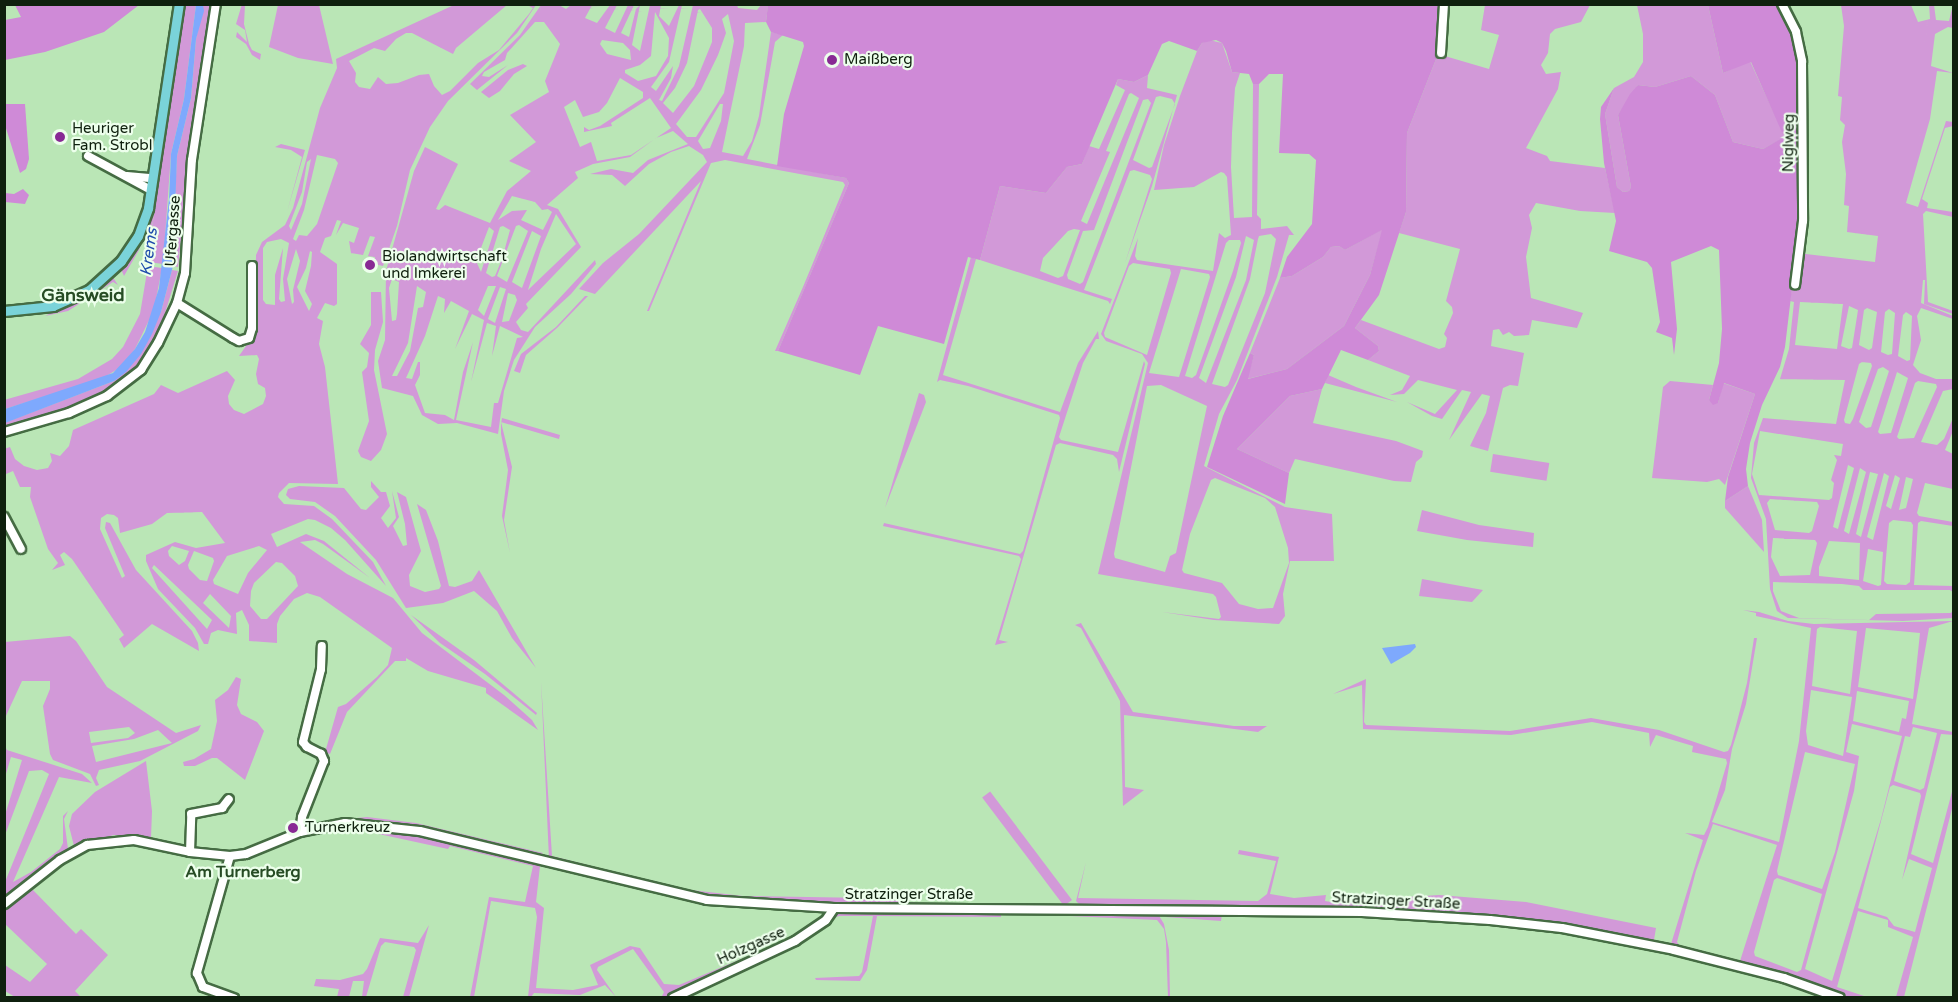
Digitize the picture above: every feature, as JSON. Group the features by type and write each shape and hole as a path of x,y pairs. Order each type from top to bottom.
{"main road":[{"path":"4,311 53,306 72,299 101,281 121,261 138,236 151,190 179,4"}],"street":[{"name":"Ufergasse","path":"4,432 93,404 133,379 149,360 177,303 185,273 192,160 216,4"},
{"path":"1442,53 1444,4"},
{"name":"Niglweg","path":"1782,4 1796,32 1802,61 1803,221 1795,285"},
{"path":"87,156 151,190"},
{"path":"123,175 152,178"},
{"path":"177,303 233,338 244,340 252,333 252,266"},
{"path":"4,518 21,549"},
{"path":"300,832 302,817 324,761 321,754 307,747 303,742 321,669 322,646"},
{"path":"190,852 191,814 222,808 229,799"},
{"name":"Stratzinger Straße","path":"4,904 60,860 87,845 134,840 190,852 231,856 246,854 300,832 345,823 420,831 690,897 834,908 1362,912 1490,920 1562,928 1674,950 1784,978 1840,998"},
{"path":"231,856 197,974 203,987 234,998"},
{"name":"Holzgasse","path":"673,998 795,941 826,920 834,908"}],"shaded area":[{"path":"242,4 245,5 244,24 249,44 252,50 261,54 260,60 252,55 246,44 236,37 237,32 247,42 245,30 236,24"},
{"path":"768,4 1441,5 1438,54 1407,133 1406,212 1379,295 1355,328 1378,346 1379,351 1368,360 1341,350 1322,389 1290,396 1237,449 1289,473 1285,504 1207,467 1223,416 1250,353 1254,355 1248,379 1287,369 1344,326 1370,275 1382,230 1345,250 1339,246 1331,247 1323,257 1292,276 1280,278 1287,257 1312,224 1316,160 1309,154 1279,153 1283,74 1269,74 1259,84 1253,84 1249,74 1232,72 1222,43 1216,40 1202,43 1197,51 1169,41 1162,44 1148,75 1134,82 1118,79 1082,164 1067,167 1046,193 1000,186 980,260 968,257 944,344 878,326 860,375 778,351 849,183 846,178 777,166 784,114 804,46 803,42 771,32 766,22"},
{"path":"1929,4 1934,5 1936,20 1949,21 1953,5 1953,28 1948,27 1935,34 1931,66 1953,73 1937,71 1930,119 1906,203 1918,207 1946,121 1953,122 1953,126 1945,128 1922,199 1928,203 1927,208 1953,212 1953,217 1926,211 1923,214 1928,302 1953,311 1953,314 1924,304 1925,280 1923,280 1921,303 1953,316 1953,319 1921,308 1917,316 1921,340 1913,365 1920,373 1936,379 1953,379 1953,389 1943,391 1921,442 1937,445 1944,439 1953,418 1953,431 1945,450 1953,454 1953,489 1925,483 1917,513 1919,516 1953,522 1953,526 1921,521 1918,523 1914,585 1953,586 1953,592 1950,590 1863,590 1859,586 1842,584 1773,582 1773,591 1781,611 1799,618 1869,620 1876,614 1951,613 1953,610 1953,618 1903,621 1788,618 1777,611 1770,589 1766,519 1751,478 1754,443 1763,418 1836,424 1845,380 1780,379 1789,349 1794,302 1790,301 1797,253 1875,262 1878,236 1847,232 1849,206 1844,205 1846,174 1842,142 1845,125 1840,120 1842,97 1838,96 1844,26 1841,5 1911,5 1918,22 1930,19","holes":["1800,302 1843,304 1837,349 1795,345","1849,306 1858,310 1852,348 1841,346","1867,308 1877,312 1872,348 1869,350 1859,345 1864,310","1889,309 1895,313 1892,354 1881,352 1885,312","1906,312 1912,316 1910,360 1907,361 1898,356 1903,315","1871,363 1872,366 1853,419 1850,424 1845,423 1859,364","1883,367 1889,371 1871,427 1866,428 1859,422 1878,369","1897,372 1908,378 1891,433 1880,434 1878,432","1918,381 1936,384 1937,387 1914,438 1899,439 1897,437 1915,383","1760,431 1843,444 1841,456 1834,455 1837,460 1831,480 1834,483 1832,498 1829,500 1759,495 1752,474","1848,465 1854,468 1838,529 1833,527","1860,468 1866,472 1849,534 1844,531","1870,472 1878,474 1861,537 1856,534","1884,473 1889,476 1873,540 1867,537","1895,475 1900,478 1891,509 1886,506","1906,477 1913,479 1906,508 1899,510","1770,499 1817,502 1819,506 1812,531 1809,533 1775,530 1767,503","1893,520 1911,522 1913,525 1910,582 1906,585 1887,584 1884,581 1889,523","1773,538 1815,540 1817,543 1810,575 1780,576 1771,557","1829,541 1860,543 1859,580 1819,576 1819,567","1868,549 1883,552 1881,585 1863,581"]},
{"path":"15,5 139,5 104,32 45,52 5,60 5,20 21,17"},
{"path":"185,5 196,5 184,99 171,154 163,264 148,262 162,150"},
{"path":"203,5 212,5 193,126 178,267 173,266 172,256 177,156 191,98 196,39"},
{"path":"278,5 319,5 333,64 298,58 269,47"},
{"path":"454,5 507,5 456,48 453,54 412,33 406,33 396,39 385,51 374,48 349,61 356,73 355,82 359,87 370,89 378,77 386,84 429,74 434,86 442,95 450,91 478,63 499,50 533,8 527,5 536,5 517,33 448,101 430,127 410,170 397,226 383,266 374,264 375,257 368,256 375,237 370,236 363,255 351,253 349,241 354,243 359,228 343,223 336,235 341,221 337,220 331,236 325,238 320,252 337,264 337,304 334,306 325,303 317,318 323,321 319,344 325,367 338,484 289,483 278,497 284,504 314,506 332,519 373,562 386,586 345,540 331,528 315,520 308,519 271,534 277,547 306,534 324,541 370,578 323,544 315,540 300,542 347,574 393,598 422,633 504,695 532,720 538,730 486,693 486,688 428,671 406,658 406,661 395,661 347,712 330,754 322,751 326,749 338,707 346,704 388,665 392,648 320,597 307,593 294,599 280,616 277,624 277,643 249,641 249,625 242,610 236,613 237,634 218,630 211,633 208,644 204,644 195,628 158,589 146,561 146,555 175,542 196,548 225,543 202,512 167,513 152,524 120,533 118,518 107,514 101,518 100,529 122,578 125,576 105,528 106,522 110,523 136,570 192,631 199,651 152,624 124,648 119,639 124,635 72,559 64,552 60,555 65,565 52,570 58,563 48,549 30,497 31,487 20,487 13,471 6,474 4,449 10,447 15,459 24,466 37,470 48,468 52,461 50,453 60,456 69,446 73,430 154,394 161,385 178,393 227,371 235,380 228,396 229,404 234,410 244,414 263,404 266,396 265,388 258,384 256,374 259,359 257,355 239,356 255,333 256,255 262,242 285,225 293,208 320,108 337,68 336,59","holes":["317,155 335,159 338,163 317,224 307,236 299,235 296,241 293,239 304,210","311,159 302,204 291,230 289,226 302,192 307,162","281,239 289,243 283,279 285,301 281,302 279,299 283,248 275,275 275,305 266,304 263,300 263,248 267,242","296,249 300,261 293,290 294,302 292,304 287,279","310,251 312,252 311,266 305,291 312,304 309,311 297,287 306,268","172,546 189,551 185,561 179,565 169,556 168,551","259,546 267,550 248,573 238,594 214,584 213,580 227,556","194,551 213,558 207,581 200,580 188,565","276,562 282,563 295,576 298,586 267,619 261,619 250,606 254,583","154,565 212,620 207,629 152,568","210,594 231,616 229,628 203,603"]},
{"path":"541,5 559,5 566,9 571,5 592,5 585,18 597,23 610,5 617,5 605,28 615,33 628,5 634,5 621,33 629,37 636,9 640,5 632,45 640,51 650,5 661,5 659,16 669,26 679,5 682,5 669,62 651,87 656,91 673,66 671,78 659,100 662,101 679,66 693,5 737,5 738,8 757,10 761,5 768,5 766,22 745,23 744,46 722,152 743,156 752,141 759,116 771,32 783,35 775,42 760,125 747,159 846,178 849,183 778,351 775,351 845,185 843,182 725,160 711,163 649,311 647,311 701,181 595,294 579,289 603,263 639,234 707,162 703,155 689,146 671,152 649,164 625,186 612,175 590,174 611,169 633,173 648,160 688,144 673,131 656,138 671,128 650,98 611,123 612,126 584,132 584,127 589,130 600,126 643,98 643,92 620,78 607,103 599,112 583,117 575,100 564,107 580,147 591,142 597,161 631,155 654,140 630,157 593,164 575,172 578,178 547,205 558,209 581,247 526,304 528,308 516,322 521,330 528,332 595,260 596,264 571,294 535,327 514,360 504,391 498,434 457,423 438,424 422,415 413,396 382,388 378,361 385,340 386,271 414,171 425,147 458,164 436,209 439,210 445,205 490,223 507,191 531,171 509,161 536,142 510,115 549,92 545,81 560,44 544,22 535,22 507,53 505,60 484,72 482,76 489,77 508,65 477,90 470,84 520,35","holes":["700,9 712,28 712,42 694,86 673,113 663,103 675,88 687,63","655,12 669,38 668,56 656,76 638,81 625,73 625,70 640,65 651,56","728,14 734,41 724,93 696,137 687,137 676,124 701,90 726,33 722,19","602,40 623,43 630,50 631,60 607,54 600,44","720,104 723,104 721,121 710,148 703,149 698,141","512,196 535,202 542,210 548,209 552,212 543,230 521,220 527,210 512,211 498,220","556,214 576,244 528,290 541,249","519,225 528,231 507,282 497,276 516,226","503,226 510,230 502,259 495,276 492,277 486,273 500,227","489,227 494,231 481,272 476,261","532,231 541,236 522,288 512,282","392,279 399,282 396,320 392,321 389,288","417,286 426,292 423,307 418,308 410,351 397,376 392,376 408,343","488,286 496,286 484,316 478,310","500,287 506,289 495,323 488,319","508,293 515,295 517,300 509,321 502,322","438,296 445,299 444,313 451,301 469,311 455,349 472,314 484,320 471,382 487,323 496,326 492,356 500,326 523,337 517,338 498,403 494,403 491,427 456,420 473,342 463,372 454,420 445,415 425,413 415,385 420,375 420,362 418,362 412,379 406,378 425,336"]},
{"path":"1485,5 1590,5 1581,22 1555,29 1550,34 1548,53 1541,65 1546,74 1561,72 1558,89 1526,148 1547,156 1550,161 1605,168 1615,213 1580,211 1536,203 1529,215 1532,228 1526,257 1531,298 1583,313 1577,328 1532,320 1529,335 1514,336 1509,332 1503,335 1499,329 1493,330 1491,346 1524,353 1518,386 1510,385 1503,388 1488,451 1470,446 1486,413 1490,396 1482,394 1449,440 1471,392 1462,390 1442,419 1407,402 1435,414 1457,390 1418,380 1404,394 1390,395 1402,390 1410,376 1368,360 1379,351 1378,346 1355,328 1361,320 1439,349 1445,347 1447,338 1444,334 1453,313 1452,307 1446,301 1460,249 1399,233 1406,212 1407,133 1438,54 1489,69 1499,35 1481,30"},
{"path":"1637,5 1708,5 1723,73 1750,61 1785,137 1763,149 1733,142 1715,95 1691,76 1655,87 1638,85 1618,115 1631,187 1629,191 1623,192 1617,187 1605,114 1614,88 1634,77 1643,62 1643,34"},
{"path":"1708,5 1779,5 1793,33 1800,61 1800,221 1785,347 1780,367 1762,405 1750,443 1746,469 1748,486 1725,501 1728,477 1755,394 1724,383 1718,403 1713,405 1709,400 1719,363 1722,329 1719,250 1711,246 1671,262 1677,329 1674,355 1672,338 1656,332 1660,322 1652,268 1647,262 1609,251 1616,221 1604,163 1600,119 1601,107 1614,88 1605,114 1617,187 1623,192 1629,191 1631,187 1618,115 1638,85 1655,87 1691,76 1715,95 1733,142 1763,149 1784,137 1751,62 1723,73"},
{"path":"1209,40 1222,43 1232,72 1240,73 1235,88 1232,133 1234,218 1252,217 1253,84 1259,84 1257,215 1261,219 1261,229 1287,226 1294,235 1289,235 1277,277 1237,380 1219,414 1204,466 1285,507 1332,514 1334,561 1290,561 1283,594 1285,616 1279,624 1214,620 1162,612 1219,619 1221,617 1216,597 1213,594 1098,574 1148,363 1142,354 1106,341 1101,334 1138,238 1135,256 1137,260 1213,271 1219,233 1225,238 1231,235 1227,177 1224,173 1221,172 1194,187 1154,190 1164,145 1180,96 1202,43","holes":["1271,234 1276,239 1265,293 1228,385 1225,387 1212,384 1250,279 1259,236","1246,236 1254,240 1246,280 1206,383 1199,378 1236,277","1229,240 1240,240 1233,271 1196,375 1192,378 1185,376 1226,243","1133,263 1170,269 1171,273 1147,355 1105,337 1104,333 1129,266","1181,269 1209,274 1210,277 1179,377 1149,373","1161,385 1207,406 1176,553 1170,556 1165,572 1115,558 1147,386","1215,478 1265,498 1275,507 1288,548 1289,563 1273,608 1258,609 1239,604 1222,583 1184,573 1182,570 1190,534 1211,480"]},
{"path":"523,64 527,66 514,74 500,91 489,98 481,92 508,70"},
{"path":"1148,75 1147,88 1177,95 1175,103 1172,99 1156,97 1133,160 1149,168 1152,167 1173,109 1152,186 1125,263 1152,179 1150,175 1134,170 1130,171 1084,290 1112,299 1110,304 1108,301 980,260 1000,186 1046,193 1067,167 1082,164 1089,146 1099,149 1125,90 1116,85 1118,79 1134,82","holes":["1129,94 1139,98 1087,224 1081,221 1110,152 1106,151","1148,99 1151,103 1083,282 1080,284 1068,279 1067,275 1083,231 1094,230 1143,100","1080,230 1063,276 1058,278 1040,271 1043,258 1068,231"]},
{"path":"5,104 25,104 29,159 26,169 20,173 5,125"},
{"path":"281,144 305,150 287,212 302,157 291,150 275,147"},
{"path":"23,189 29,195 25,204 5,202 5,193 14,194"},
{"path":"154,215 152,227 147,226"},
{"path":"147,227 139,250 124,276 121,269"},
{"path":"1383,229 1370,275 1344,326 1287,369 1247,379 1254,355 1250,353 1280,278 1292,276 1323,257 1331,247 1339,246 1345,250"},
{"path":"971,257 976,259 943,375 1060,412 1078,363 1098,331 1099,339 1096,339 1083,363 1059,437 1061,440 1118,452 1144,361 1145,364 1119,472 1117,459 1113,455 1060,443 1056,445 999,640 1008,642 995,645 1021,559 1019,556 883,526 884,523 1020,554 1023,551 1060,418 1059,415 968,386 940,380 937,382"},
{"path":"148,266 162,268 154,310 135,349 121,367 103,378 5,409 4,400 78,379 112,359 123,347 140,314"},
{"path":"172,270 178,271 161,326 146,354 129,375 91,400 5,427 4,423 114,381 161,312"},
{"path":"112,276 118,285 113,282 68,311 45,316 91,293"},
{"path":"371,292 381,292 383,322 375,350 374,370 387,434 381,450 371,461 361,457 358,451 369,421 362,372 367,367 369,353 360,344 371,325"},
{"path":"585,296 588,296 557,328 526,355 520,373 514,371 521,354 556,327"},
{"path":"1328,375 1356,387 1397,402 1325,383"},
{"path":"1670,381 1713,385 1709,400 1718,403 1723,383 1755,394 1725,485 1719,479 1707,482 1652,478 1663,387"},
{"path":"1322,389 1313,423 1396,441 1423,451 1422,457 1416,462 1411,482 1394,481 1295,459 1289,473 1237,449 1290,396"},
{"path":"919,393 924,395 926,402 885,508"},
{"path":"502,418 560,435 559,439 501,422"},
{"path":"501,423 512,467 504,520 510,553 502,516 508,470"},
{"path":"1493,454 1549,463 1546,481 1490,472"},
{"path":"371,481 381,492 386,492 390,506 381,518 388,528 396,518 392,491 399,517 393,526 403,546 407,545 405,524 397,492 406,497 421,551 409,575 410,586 425,592 439,589 441,586 417,504 426,510 438,541 449,586 455,587 472,581 479,570 536,668 512,638 497,611 474,591 443,603 406,608 376,560 335,516 315,502 290,499 286,495 288,489 299,486 344,488 361,509 366,510 379,497 371,487"},
{"path":"1748,486 1762,520 1764,552 1725,508 1725,501"},
{"path":"1422,510 1479,525 1534,533 1533,547 1467,540 1417,531"},
{"path":"1422,579 1483,590 1472,602 1419,596"},
{"path":"1743,610 1759,612 1788,621 1814,624 1953,621 1929,628 1912,724 1953,732 1954,735 1941,734 1911,854 1933,863 1953,788 1954,801 1904,997 1896,997 1913,937 1888,927 1888,920 1858,911 1837,987 1867,997 1849,997 1786,975 1490,917 1362,908 1080,905 1076,901 1086,862 1078,898 1258,901 1267,894 1276,861 1238,854 1239,850 1279,857 1270,894 1294,898 1326,895 1325,901 1331,902 1439,895 1526,902 1656,928 1654,940 1671,944 1703,840 1685,833 1704,835 1727,763 1726,759 1692,752 1693,746 1656,735 1650,747 1649,733 1592,722 1511,735 1363,729 1362,685 1333,694 1366,679 1364,722 1366,725 1510,731 1591,718 1659,730 1724,752 1728,751 1731,745 1747,683 1754,638 1757,638 1746,704 1732,749 1725,790 1712,822 1779,842 1799,741 1811,628 1756,616 1756,613","holes":["1820,627 1857,631 1850,694 1812,686 1817,629","1866,628 1920,633 1913,699 1858,687","1811,690 1852,697 1843,756 1808,745 1806,731","1857,691 1909,701 1906,719 1902,718 1899,732 1853,721","1852,724 1902,736 1881,819 1832,981 1805,969 1854,791 1859,756 1846,752","1913,727 1937,733 1924,788 1920,790 1894,781 1905,736 1910,737","1805,752 1855,764 1835,852 1822,889 1778,875 1777,871","1893,785 1920,793 1902,880 1909,859 1932,868 1915,932 1894,926 1887,917 1858,908 1890,787","1713,824 1777,845 1740,961 1679,945 1677,942 1696,871","1777,878 1822,894 1801,970 1797,972 1755,956 1754,952 1774,880"]},
{"path":"411,615 474,660 537,713 536,715 485,674 440,643"},
{"path":"1081,623 1133,712 1234,726 1267,726 1258,732 1124,715 1125,787 1144,790 1123,806 1120,701 1081,628 1075,625"},
{"path":"70,636 76,641 107,687 176,733 201,725 198,731 140,761 99,770 96,778 99,785 96,786 90,774 53,760 50,754 43,706 50,689 50,681 22,681 5,718 5,642","holes":["129,727 135,733 128,738 91,743 89,732","158,730 172,743 96,762 92,746 134,739"]},
{"path":"236,677 241,679 237,705 241,714 257,722 264,731 245,780 217,758 195,766 184,766 183,762 194,759 211,749 217,721 215,700 228,690"},
{"path":"541,681 552,856 682,889 743,896 869,898 931,904 833,904 708,897 549,859"},
{"path":"4,745 7,750 82,774 92,783 59,777 13,882 31,872 60,849 63,843 63,816 68,811 64,819 68,849 5,899 5,882 49,774 42,770 29,771 5,835 5,815 22,760 11,757 5,777"},
{"path":"146,761 152,811 151,838 114,835 74,846 69,826 72,814 95,792"},
{"path":"990,791 1072,900 1064,906 982,797"},
{"path":"367,817 416,823 543,853 540,856 421,828 346,819"},
{"path":"365,828 419,835 680,898 826,913 706,905 540,866 536,902 544,908 536,988 573,990 598,985 590,965 630,946 640,948 664,984 679,985 758,952 774,950 693,984 670,997 661,998 664,992 633,949 598,967 597,970 616,997 605,985 580,995 534,993 528,997 537,917 535,908 491,901 474,997 470,997 489,897 525,902 533,866 450,846 448,849 365,831"},
{"path":"32,889 76,934 81,929 108,955 75,991 81,997 15,997 5,991 5,965 30,982 47,964 5,924 5,909"},
{"path":"998,912 1001,917 877,916 867,970 860,981 816,980 815,978 859,976 862,972 873,916 839,916 831,919 840,913"},
{"path":"1008,913 1158,914 1164,924 1169,950 1170,997 1168,997 1164,929 1157,920"},
{"path":"1169,913 1222,914 1221,921 1166,917"},
{"path":"429,925 409,997 403,997 416,950 414,947 385,942 381,946 366,997 362,997 364,981 353,981 349,997 337,997 339,989 314,986 316,979 340,980 363,974 380,938 418,943"}],"water":[{"name":"Krems","path":"196,5 203,5 204,11 196,39 191,98 177,156 173,266 161,312 152,334 141,354 126,372 114,381 5,423 5,409 113,373 135,349 145,332 159,288 169,199 171,154 184,99"},
{"path":"1415,644 1416,647 1410,653 1391,664 1382,648"}],"place":[{"name":"Maißberg","path":"832,60"},
{"name":"Heuriger Fam. Strobl","path":"60,137"},
{"name":"Biolandwirtschaft und Imkerei","path":"370,265"},
{"name":"Turnerkreuz","path":"293,828"}],"district":[{"name":"Gänsweid","path":"83,295"},
{"name":"Am Turnerberg","path":"243,872"}]}
